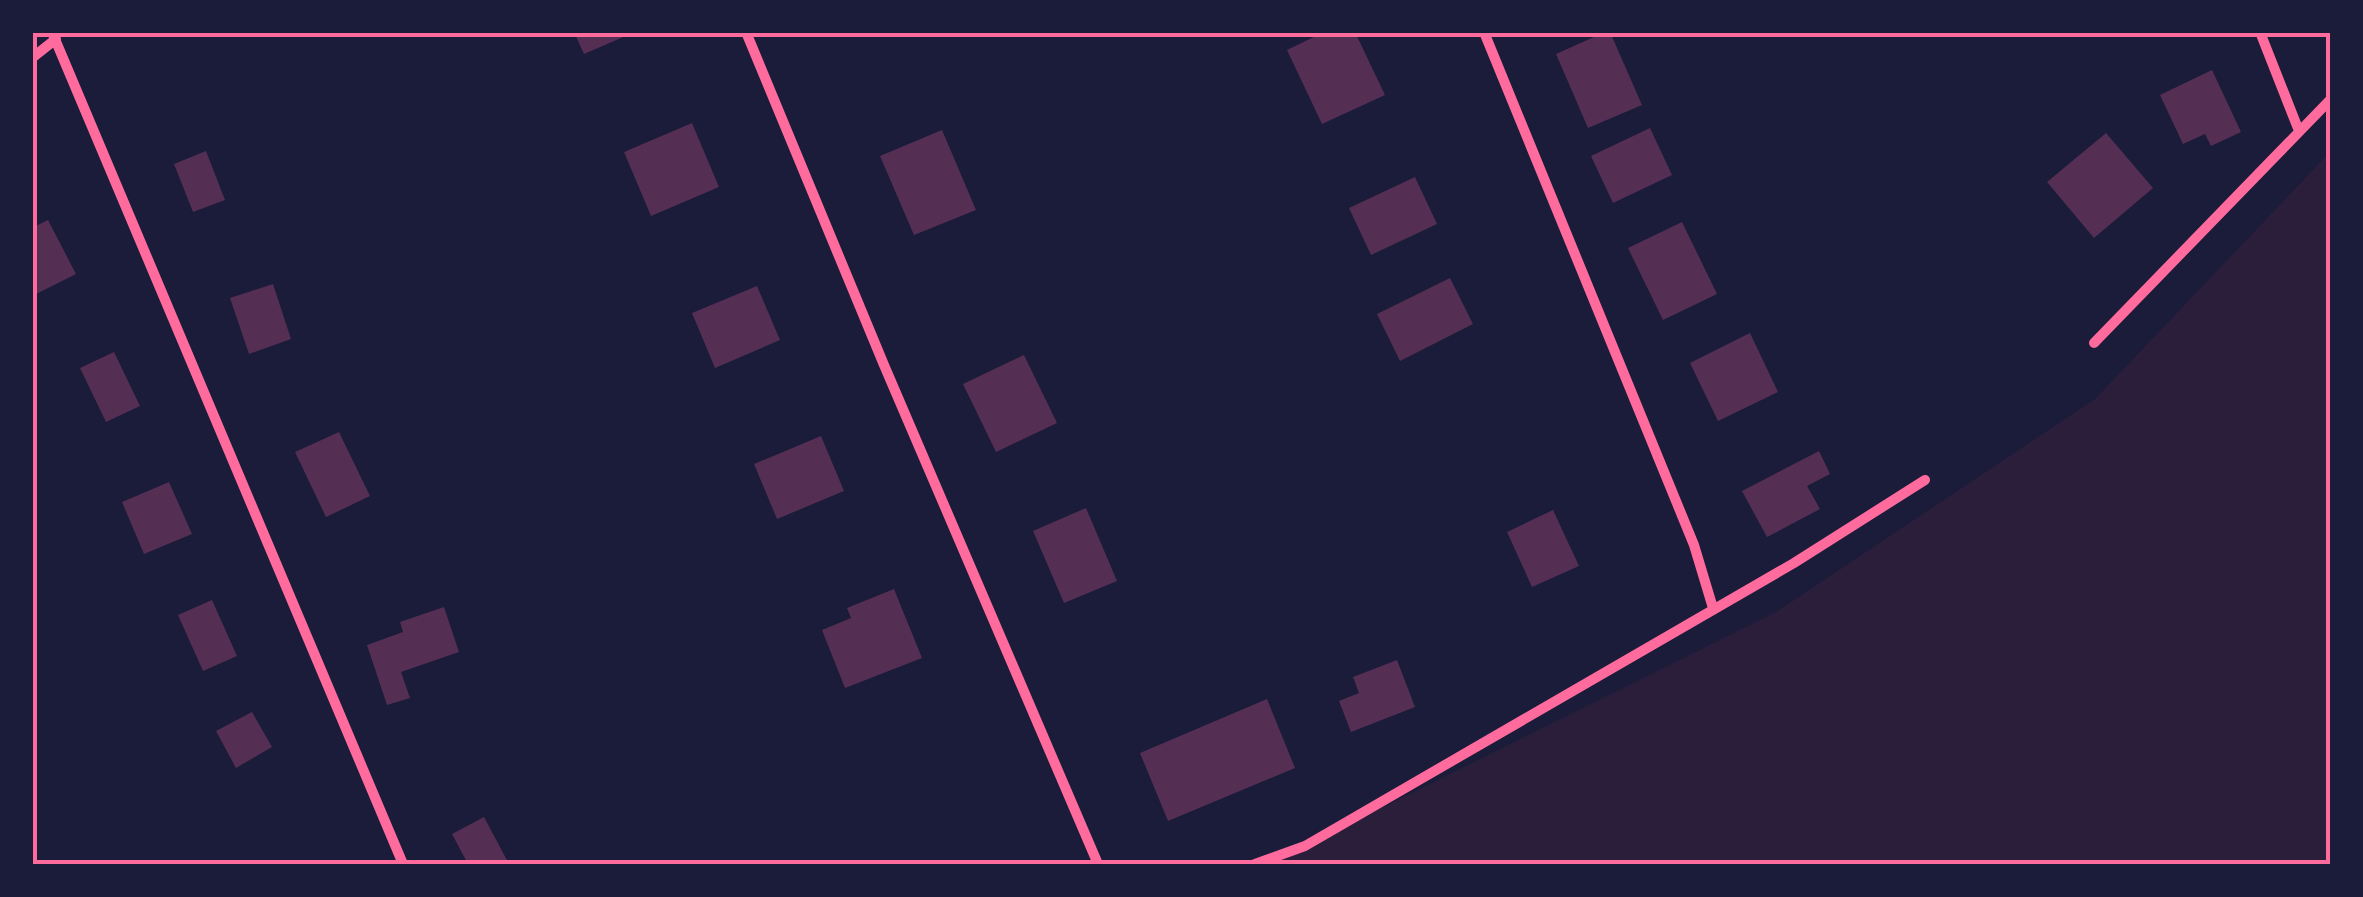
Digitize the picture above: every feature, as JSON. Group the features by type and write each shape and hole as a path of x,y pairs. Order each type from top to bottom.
{"street":[{"path":"746,32 891,383 1098,864"},
{"path":"1484,32 1694,545 1713,608"},
{"path":"2260,32 2299,131"},
{"path":"32,58 54,36 403,864"},
{"path":"2094,342 2330,100"},
{"path":"1255,864 1305,846 1794,562 1925,480"}],"shaded area":[{"path":"2330,152 2330,864 1255,864 1305,846 1776,612 2095,399"}],"building":[{"path":"574,32 635,32 584,54"},
{"path":"1324,32 1355,32 1385,95 1322,124 1287,50"},
{"path":"1610,32 1642,105 1588,128 1556,54"},
{"path":"2212,70 2241,132 2211,146 2205,134 2183,144 2160,95"},
{"path":"692,123 719,187 651,216 624,152"},
{"path":"1650,128 1672,175 1613,203 1591,156"},
{"path":"942,130 976,210 914,235 880,156"},
{"path":"2106,133 2153,188 2094,238 2047,182"},
{"path":"206,151 225,200 193,212 174,164"},
{"path":"1415,177 1437,224 1371,255 1349,208"},
{"path":"48,220 76,274 32,296 32,228"},
{"path":"1682,222 1717,294 1663,320 1628,248"},
{"path":"1450,278 1473,324 1400,361 1377,314"},
{"path":"273,284 291,339 249,354 230,298"},
{"path":"757,286 780,340 715,368 692,313"},
{"path":"1750,333 1778,392 1718,421 1690,363"},
{"path":"114,352 140,406 106,422 80,368"},
{"path":"1024,355 1057,423 996,452 963,384"},
{"path":"339,432 370,496 326,517 295,452"},
{"path":"821,436 844,491 777,519 754,464"},
{"path":"1819,451 1830,474 1807,486 1820,509 1767,537 1742,491"},
{"path":"169,482 192,534 144,554 122,502"},
{"path":"1086,508 1117,581 1064,603 1033,531"},
{"path":"1553,510 1579,566 1532,587 1507,532"},
{"path":"894,589 922,658 845,688 822,630 851,618 847,608"},
{"path":"212,600 237,656 203,671 178,615"},
{"path":"444,607 459,652 401,672 410,698 387,705 367,645 403,632 400,622"},
{"path":"1397,660 1415,707 1351,732 1339,701 1359,693 1353,677"},
{"path":"1267,699 1295,768 1168,821 1140,753"},
{"path":"252,712 272,747 236,768 216,731"},
{"path":"484,817 509,864 468,864 452,834"}]}
